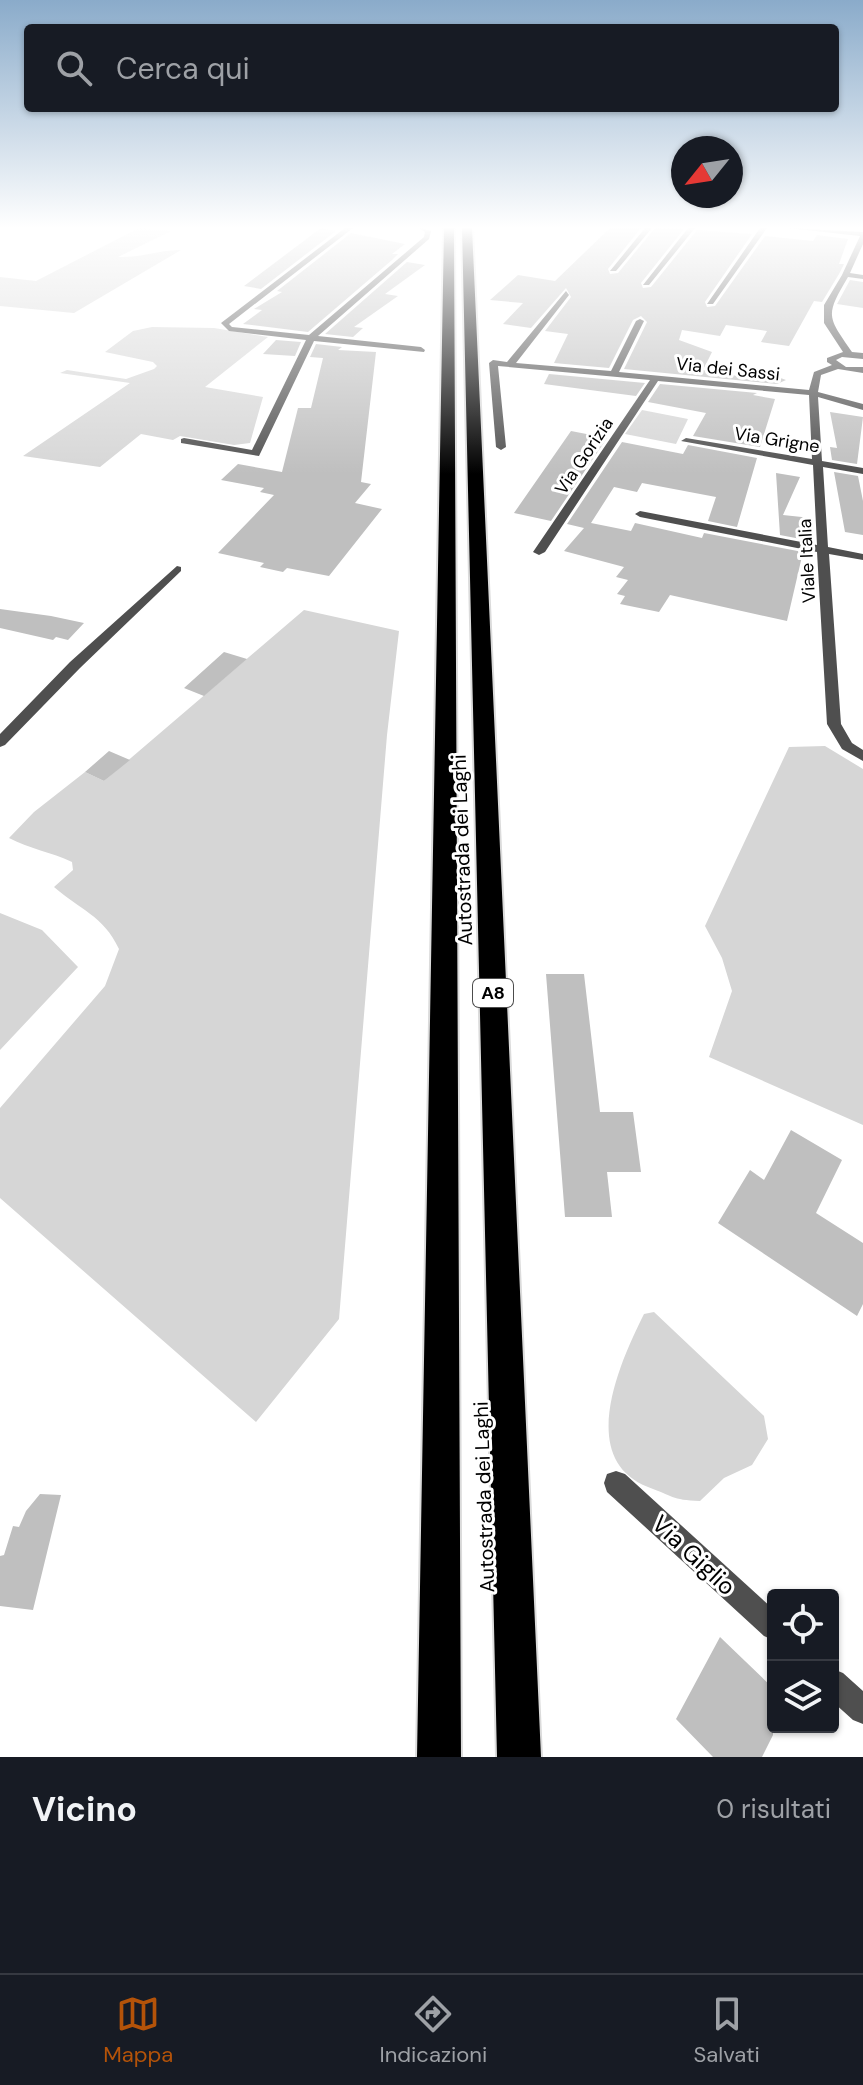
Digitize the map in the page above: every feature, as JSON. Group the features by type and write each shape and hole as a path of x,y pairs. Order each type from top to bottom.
{"highway":[{"name":"Autostrada dei Laghi","path":"439,1757 448,310"},
{"name":"Autostrada dei Laghi","path":"470,310 519,1757"}],"street":[{"path":"242,310 225,323 229,329 421,350"},
{"path":"184,441 256,454 311,338 343,310"},
{"path":"510,364 553,310"},
{"path":"828,310 828,323 848,353"},
{"path":"614,374 640,321"},
{"path":"863,356 848,353 832,356 832,363 837,366 863,370"},
{"name":"Via dei Sassi","path":"501,447 493,363 813,393 863,407"},
{"path":"813,393 817,374 837,366"},
{"name":"Via Gorizia","path":"539,552 656,378"},
{"name":"Viale Italia","path":"813,393 834,724 847,746 863,756"},
{"name":"Via Grigne","path":"686,441 863,471"},
{"path":"640,514 863,557"},
{"path":"0,742 75,665 177,569"},
{"name":"Via Giglio","path":"616,1483 767,1621"},
{"path":"839,1688 863,1710"}],"shaded area":[{"path":"42,310 79,310 74,313"},
{"path":"152,327 214,328 268,337 205,387 263,397 250,443 234,445 180,436 173,440 141,434 100,467 23,456 130,383 60,373 67,370 126,379 154,369 157,366 153,362 105,352 133,331"},
{"path":"642,410 688,419 676,444 625,434"},
{"path":"304,610 399,631 387,735 339,1319 256,1422 0,1198 0,1108 105,986 119,949 106,928 54,887 73,870 72,862 9,838 34,812 85,772 104,781"},
{"path":"825,746 863,769 863,1125 709,1057 732,991 722,958 705,926 789,747"},
{"path":"0,913 42,930 78,967 0,1050"},
{"path":"654,1312 764,1416 768,1439 752,1465 724,1478 700,1501 677,1499 648,1487 626,1473 614,1455 609,1433 610,1408 616,1382 644,1314"}],"building":[{"path":"262,310 334,310 308,332 243,324"},
{"path":"352,310 378,310 354,327 363,328 353,337 325,334"},
{"path":"516,310 547,310 531,328 503,324"},
{"path":"561,310 809,310 789,346 761,342 767,331 726,325 720,336 682,330 679,340 712,352 703,370 743,377 748,366 786,380 777,384 624,369 647,322 641,316 633,320 609,368 554,363 568,334 545,331"},
{"path":"276,340 301,342 295,356 263,354"},
{"path":"316,344 342,347 338,350 376,352 361,482 371,484 355,503 382,509 329,576 287,568 283,572 260,567 264,563 218,553 274,495 260,492 264,488 221,480 238,464 282,472 298,408 311,408 323,358 310,357"},
{"path":"549,374 645,383 636,396 544,384"},
{"path":"660,384 757,393 753,395 775,399 760,447 693,436 706,413 648,402"},
{"path":"830,412 863,417 857,464 832,460 830,447 837,448"},
{"path":"571,431 607,438 551,521 514,513"},
{"path":"622,442 683,454 688,445 757,458 737,527 708,521 716,497 642,483 637,492 614,487 591,523 631,531 635,523 702,538 704,533 803,552 787,621 670,595 659,612 620,604 625,596 617,594 628,580 616,577 624,567 564,551 584,528 567,524"},
{"path":"834,472 858,476 863,501 863,535 845,532"},
{"path":"776,473 800,477 783,515 811,518 806,540 780,535"},
{"path":"0,609 84,623 68,640 56,637 53,640 0,628"},
{"path":"224,652 247,659 204,696 184,688"},
{"path":"109,751 130,760 104,781 85,772"},
{"path":"546,974 584,974 600,1112 633,1112 641,1172 607,1172 612,1217 565,1217"},
{"path":"791,1130 842,1160 816,1213 863,1243 863,1304 857,1316 718,1223 750,1170 764,1180"},
{"path":"40,1494 61,1495 33,1610 0,1606 0,1556 4,1555 13,1526 19,1527 26,1511"},
{"path":"720,1637 767,1682 767,1733 773,1735 762,1757 713,1757 676,1719"}]}
